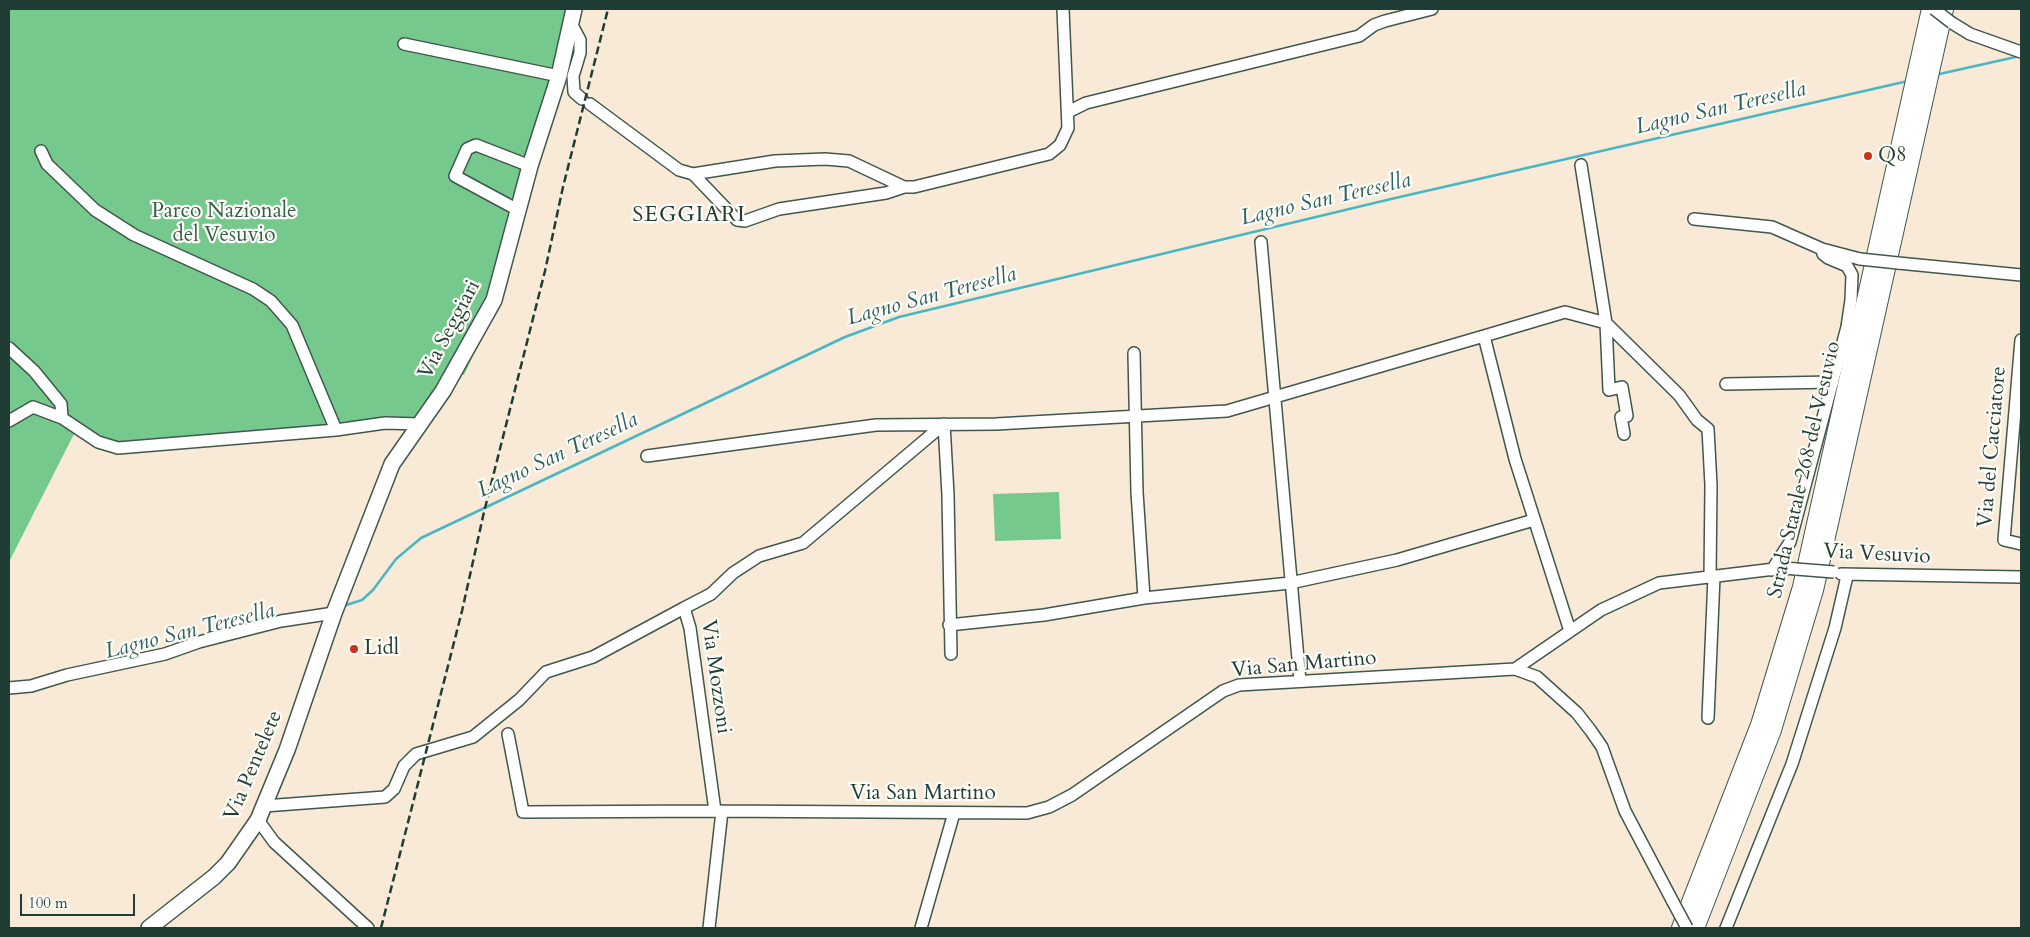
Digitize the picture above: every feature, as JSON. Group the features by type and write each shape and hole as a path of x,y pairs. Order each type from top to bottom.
{"highway":[{"name":"Strada Statale 268 del Vesuvio","path":"1681,928 1760,725 1802,587 1933,9"},
{"name":"Strada Statale 268 del Vesuvio","path":"1695,928 1772,730 1812,599 1948,16"}],"main road":[{"name":"Via Seggiari","path":"334,613 392,464 443,391 494,300 530,166 559,76 572,16"},
{"name":"Via Pentelete","path":"149,928 214,878 228,863 261,813 287,750 334,613"}],"street":[{"path":"572,16 580,40 580,53 573,76 574,92 674,166 693,174 737,220 745,221 779,209 886,193 904,187 914,187 1049,154 1060,146 1066,136 1068,112 1062,9"},
{"path":"1068,112 1086,103 1359,36 1374,25 1432,9"},
{"path":"1933,9 1948,16 1970,34 2021,52"},
{"path":"404,44 559,76"},
{"path":"564,51 576,63"},
{"path":"518,210 455,176 467,149 476,145 530,166"},
{"path":"41,151 47,164 95,210 134,235 253,289 271,301 292,325 336,430"},
{"path":"693,174 775,161 825,159 849,161 864,166 904,187"},
{"path":"1581,165 1606,323 1609,390 1622,387 1627,416 1621,417 1624,434"},
{"path":"1694,219 1772,227 1822,249 1860,258 2021,275"},
{"path":"1261,242 1274,396 1283,471 1290,583 1300,681"},
{"path":"1772,570 1790,542 1833,382 1848,318 1852,275 1848,266 1828,258 1823,254 1822,249"},
{"path":"647,456 876,425 1136,418 1227,411 1565,312 1606,323 1679,394 1697,420 1708,428 1712,578 1708,718"},
{"path":"1484,336 1515,459 1570,631"},
{"name":"Via del Cacciatore","path":"2021,340 2004,526 2004,540 2021,544"},
{"path":"9,348 34,371 61,404 62,418"},
{"path":"1134,353 1137,492 1144,598"},
{"path":"1726,384 1833,382"},
{"path":"9,420 33,407 62,418 98,442 118,448 336,430 385,423 419,424"},
{"path":"684,608 711,594 733,573 759,556 803,543 944,424"},
{"path":"944,424 948,495 951,654"},
{"path":"949,625 1044,615 1144,598 1290,583 1397,560 1534,520"},
{"name":"Via Vesuvio","path":"1515,669 1601,610 1659,583 1796,569 1834,572 1847,576 2021,577"},
{"path":"1726,928 1795,754 1835,628 1847,576"},
{"name":"Via Mozzoni","path":"261,813 385,797 394,789 404,766 416,754 473,737 519,700 546,672 593,657 684,608 690,628 719,811 709,928"},
{"path":"9,688 31,686 67,675 165,654 281,621 334,613"},
{"name":"Via San Martino","path":"508,734 523,812 719,811 1027,814 1049,807 1072,795 1223,691 1239,685 1515,669 1537,677 1577,714 1602,747 1625,811 1687,928"},
{"path":"261,813 274,842 368,928"},
{"path":"921,928 954,813"}],"green space":[{"name":"Parco Nazionale del Vesuvio","path":"9,9 579,9 551,128 534,170 497,305 464,375 459,375 431,420 123,448 77,428 9,562"},
{"path":"1059,492 1061,539 995,541 993,494"}],"waterway":[{"path":"1935,75 2020,56"},
{"name":"Lagno San Teresella","path":"343,606 362,600 373,590 396,559 421,538 845,337 899,317 1391,199 1908,81"}],"railway":[{"path":"381,928 462,611 484,512 545,271 563,187 608,9"}],"place":[{"name":"Q8","path":"1868,156"},
{"name":"Lidl","path":"354,649"}],"district":[{"name":"SEGGIARI","path":"689,216"}]}
